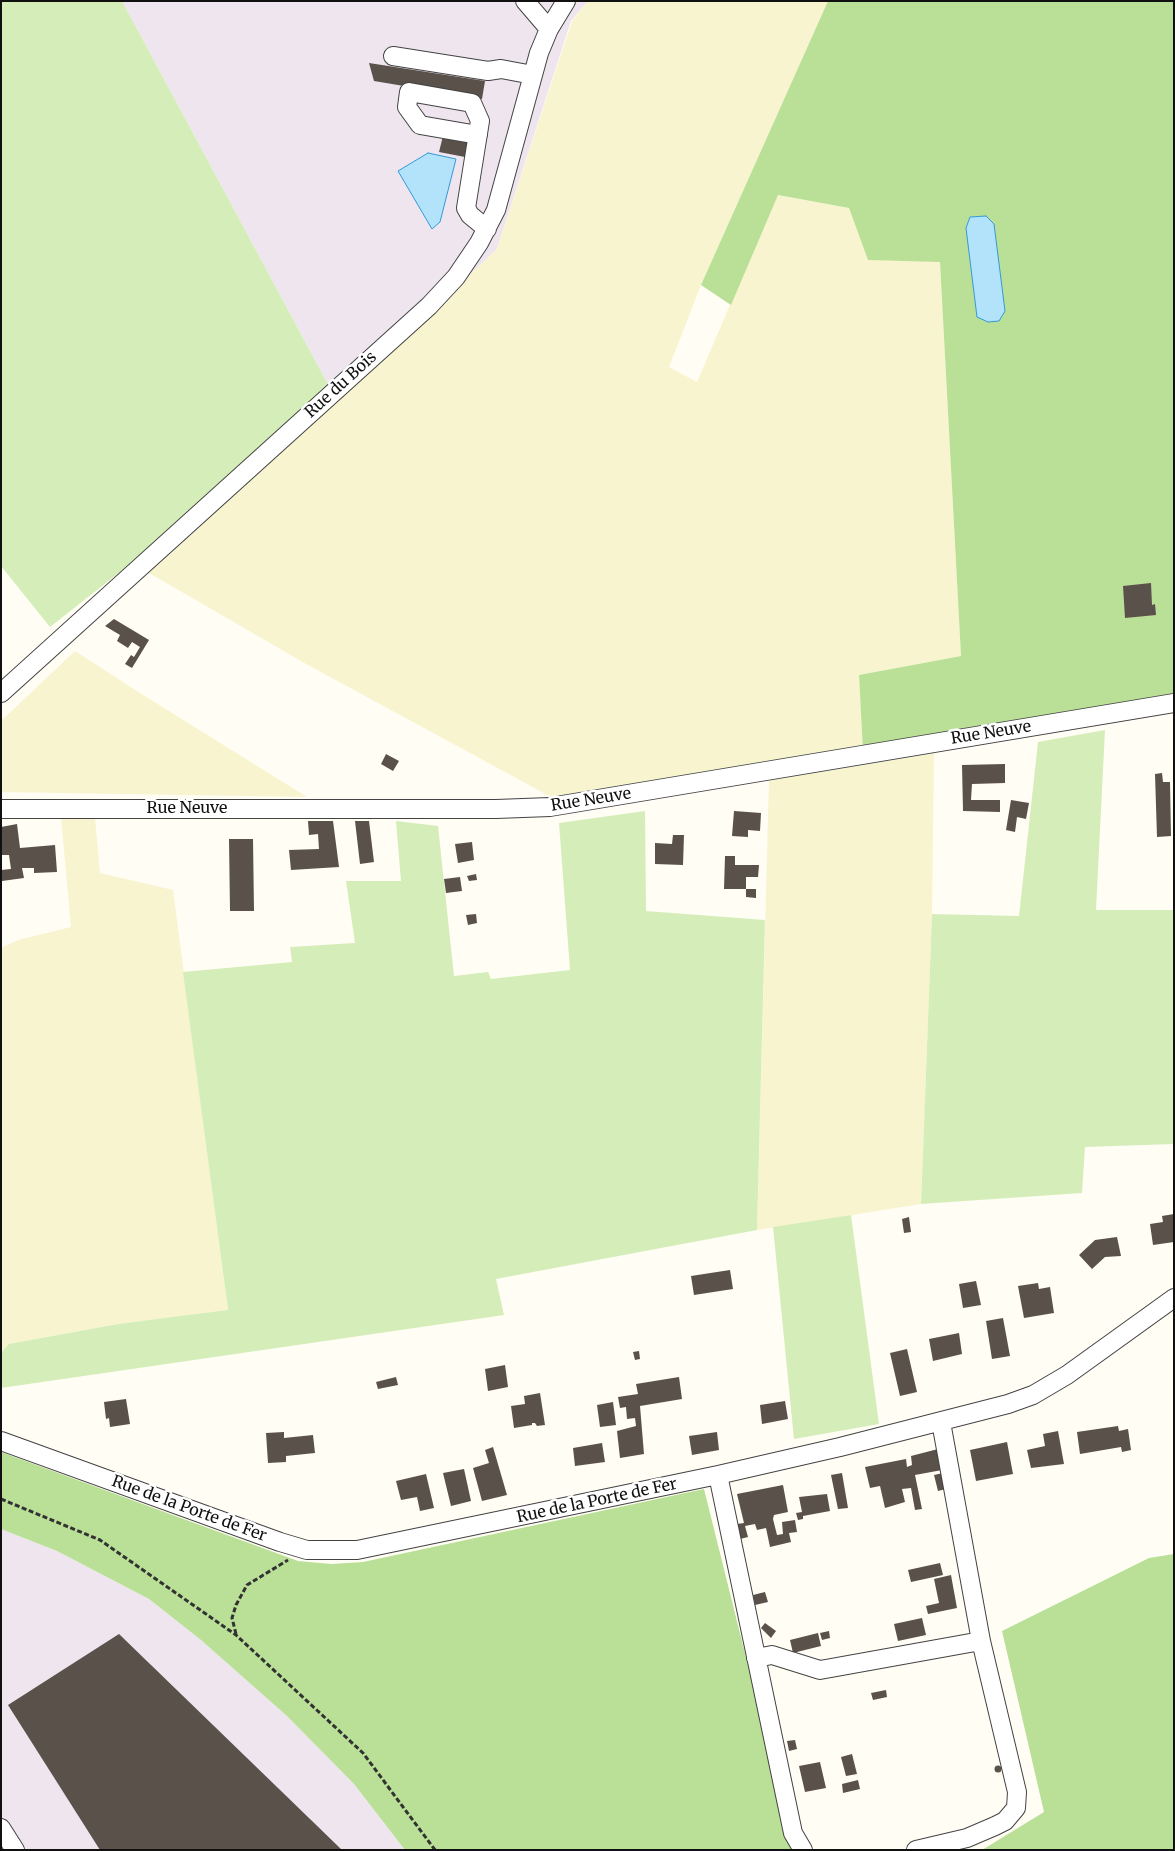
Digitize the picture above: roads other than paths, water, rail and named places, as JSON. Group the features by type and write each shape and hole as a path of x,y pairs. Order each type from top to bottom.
{"street":[{"path":"525,1 548,28"},
{"name":"Rue du Bois","path":"1,693 429,306 466,264 487,229 500,197 533,75 548,28 566,1"},
{"path":"393,56 488,71 501,69 533,75"},
{"path":"478,135 466,208 470,215 487,229"},
{"name":"Rue Neuve","path":"1,809 496,809 550,807 1174,703"},
{"name":"Rue de la Porte de Fer","path":"1,1441 263,1536 307,1550 345,1551 371,1548 718,1475 941,1422 1008,1404 1043,1390 1109,1347 1174,1298"},
{"path":"916,1850 967,1838 1005,1821 1016,1808 1017,1792 981,1642 941,1422"},
{"path":"718,1475 793,1833 803,1850"},
{"path":"756,1658 772,1655 820,1670 981,1642"},
{"path":"1,1828 15,1850"}],"water":[{"path":"428,153 456,159 440,222 432,229 398,171"},
{"path":"986,216 994,224 1005,311 999,321 988,322 977,317 966,228 970,217"}]}
